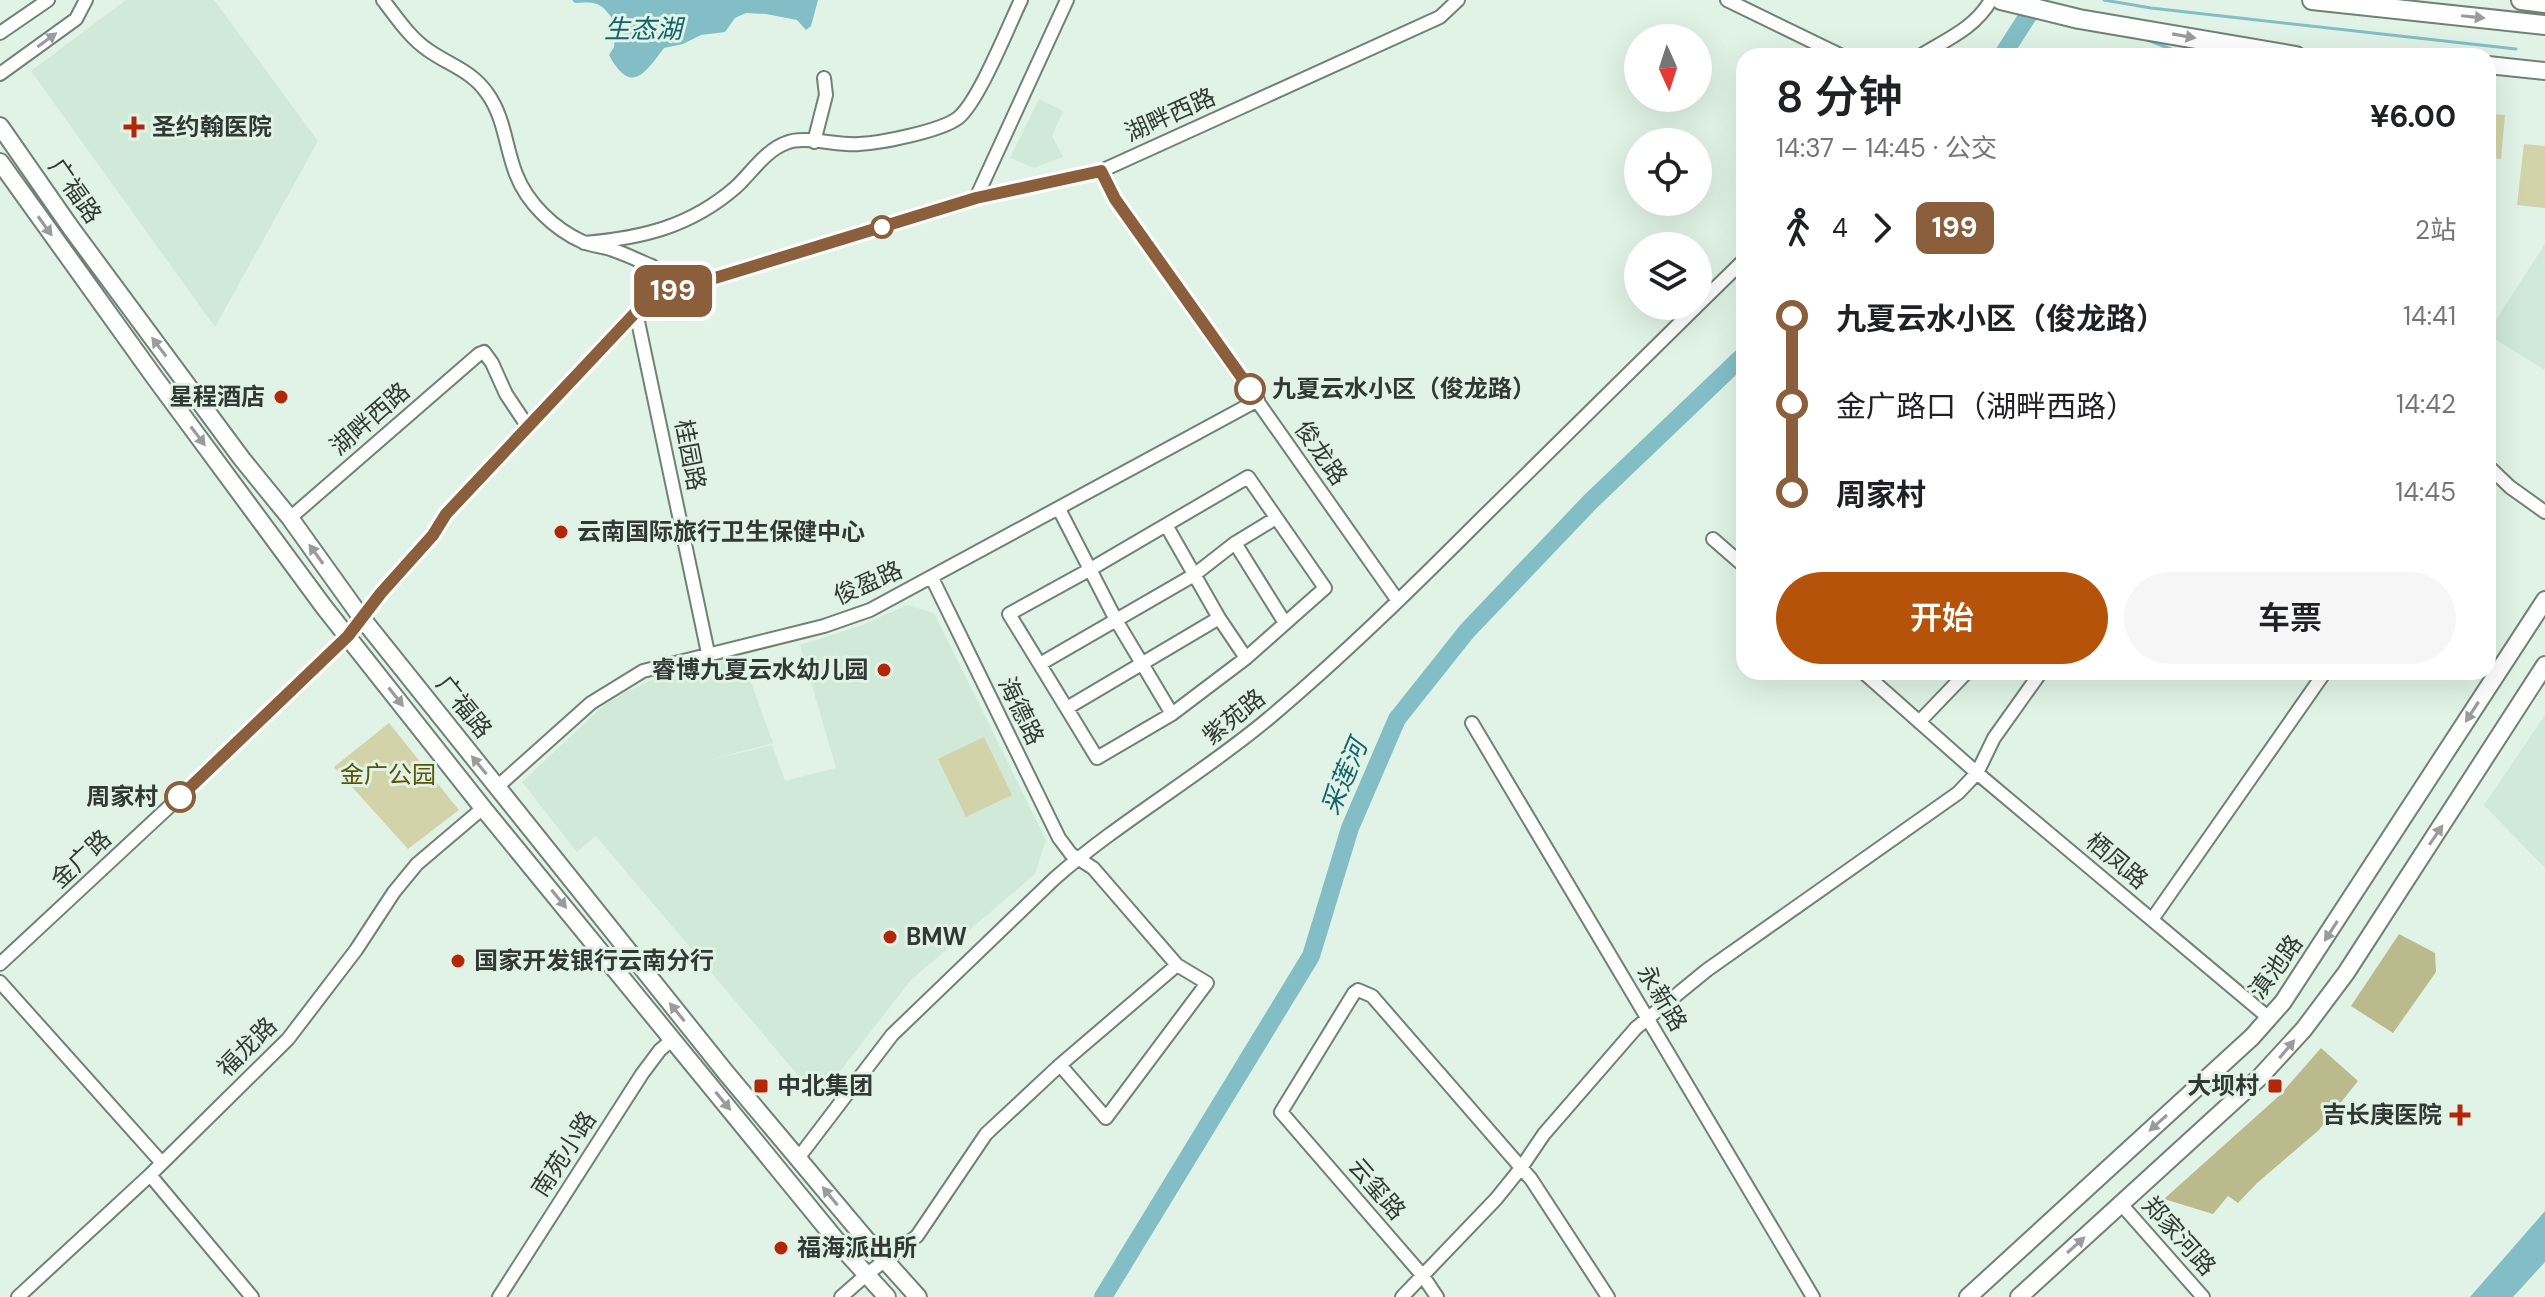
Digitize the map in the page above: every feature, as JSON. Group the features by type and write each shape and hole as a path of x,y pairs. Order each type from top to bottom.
{"highway":[{"path":"2001,0 2106,24 2248,48"},
{"path":"2312,0 2545,25"},
{"path":"2521,0 2545,3"}],"main road":[{"path":"2496,66 2545,71"},
{"name":"广福路","path":"0,126 71,228 361,617 727,1074 884,1261 918,1297"},
{"name":"广福路","path":"0,162 155,378 348,636 483,808 887,1297"},
{"name":"滇池路","path":"2496,676 2545,600"},
{"path":"2019,1297 2279,1059 2329,998 2545,665"},
{"name":"滇池路","path":"1968,1297 2220,1068 2269,1018 2301,976 2493,680"}],"street":[{"path":"0,33 48,0"},
{"path":"0,74 76,19 86,0"},
{"path":"383,0 406,30 427,50 467,72 487,93 501,118 515,172 525,193 539,211 558,228 584,243 611,249 652,266 664,296"},
{"path":"584,243 647,235 673,226 735,188 784,143 862,144 943,127 960,117 974,98 1021,0"},
{"path":"976,198 1067,0"},
{"name":"湖畔西路","path":"361,617 433,535 446,514 636,312 664,296 976,198 1101,171 1440,17 1458,0"},
{"path":"1727,0 1826,48"},
{"path":"1935,48 1973,24 1991,0"},
{"path":"814,142 826,95 824,78"},
{"name":"俊龙路","path":"1101,171 1115,199 1398,601"},
{"name":"紫苑路","path":"1712,292 1736,268"},
{"name":"桂园路","path":"636,312 708,653"},
{"name":"紫苑路","path":"799,1157 892,1035 1078,857 1198,774 1267,720 1398,601 1684,320"},
{"name":"湖畔西路","path":"290,518 484,352 528,427"},
{"name":"俊盈路","path":"497,787 574,717 610,689 643,671 849,618 932,578 1258,400"},
{"path":"2496,474 2545,512"},
{"path":"1248,477 1325,588 1246,658 1172,714 1097,758 1009,614 1166,525 1248,477"},
{"path":"1059,509 1116,620 1172,714"},
{"path":"1040,664 1194,575 1235,543 1276,518"},
{"path":"1166,525 1219,618 1246,658"},
{"path":"1713,539 1736,559"},
{"path":"1235,543 1285,623"},
{"name":"海德路","path":"932,578 1059,838 1071,854 1093,868 1177,965 1207,983 1106,1118 1060,1065"},
{"name":"金广路","path":"0,964 214,765 348,636 361,617"},
{"path":"1067,708 1219,618"},
{"name":"栖凤路","path":"1872,680 1977,773 2269,1018"},
{"path":"1919,722 1959,680"},
{"path":"1402,1297 1496,1199 1544,1134 1636,1028 1707,970 1958,793 1977,773 1994,738 2035,680"},
{"path":"2153,918 2319,680"},
{"name":"永新路","path":"1472,723 1813,1297"},
{"name":"福龙路","path":"18,1297 150,1175 288,1039 417,864 483,808"},
{"path":"841,1297 917,1236 986,1134 1060,1065 1177,965"},
{"path":"0,982 162,1163"},
{"name":"云玺路","path":"1437,1297 1423,1276 1281,1112 1354,993 1358,990 1372,996 1521,1168"},
{"name":"南苑小路","path":"499,1297 642,1074 660,1050 673,1039"},
{"path":"1521,1168 1608,1297"},
{"path":"150,1175 252,1297"},
{"name":"郑家河路","path":"2121,1204 2203,1297"}],"shaded area":[{"path":"126,0 214,0 318,141 215,327 31,71"},
{"path":"1039,99 1063,111 1052,136 1063,157 1034,168 1010,158"},
{"path":"2545,244 2545,370 2496,340 2496,320"},
{"path":"907,605 934,613 1046,840 1035,874 911,980 818,1099 596,836 577,852 522,782 603,706 626,692 662,675 741,655 773,743 702,762 772,745 785,781 836,768 800,645 860,626"},
{"path":"2545,715 2545,868 2484,805"}],"green space":[{"path":"2496,114 2505,115 2501,159 2496,158"},
{"path":"2524,144 2545,146 2545,208 2517,205"},
{"name":"金广公园","path":"389,723 459,810 408,849 334,767"},
{"path":"984,737 1012,795 966,817 938,759"},
{"path":"2399,934 2435,953 2436,972 2393,1033 2351,1006"},
{"path":"2321,1048 2358,1081 2319,1130 2238,1203 2228,1196 2213,1214 2164,1199 2280,1095"}],"water":[{"name":"生态湖","path":"572,0 818,0 811,26 806,30 797,20 746,13 735,18 725,32 701,35 683,44 664,48 644,72 631,77 624,75 609,55 614,47 616,23 599,5 575,3"},
{"path":"2545,1211 2545,1262 2513,1297 2470,1297"}],"waterway":[{"name":"采莲河","path":"2007,48 2038,0"},
{"path":"2104,0 2516,49"},
{"path":"2085,29 2145,39 2168,48"},
{"name":"采莲河","path":"1103,1297 1311,956 1350,828 1397,719 1467,631 1591,501 1736,363"}],"bus line":[{"name":"199","path":"180,797 348,636 381,593 433,535 446,514 636,312 679,289 976,198 1101,171 1115,199 1250,389"}],"place":[{"name":"圣约翰医院","path":"134,127"},
{"name":"九夏云水小区（俊龙路）","path":"1250,389"},
{"name":"星程酒店","path":"281,397"},
{"name":"云南国际旅行卫生保健中心","path":"561,532"},
{"name":"睿博九夏云水幼儿园","path":"884,670"},
{"name":"周家村","path":"180,797"},
{"name":"BMW","path":"890,937"},
{"name":"国家开发银行云南分行","path":"458,961"},
{"name":"中北集团","path":"761,1086"},
{"name":"大坝村","path":"2275,1086"},
{"name":"吉长庚医院","path":"2460,1115"},
{"name":"福海派出所","path":"781,1248"}]}
